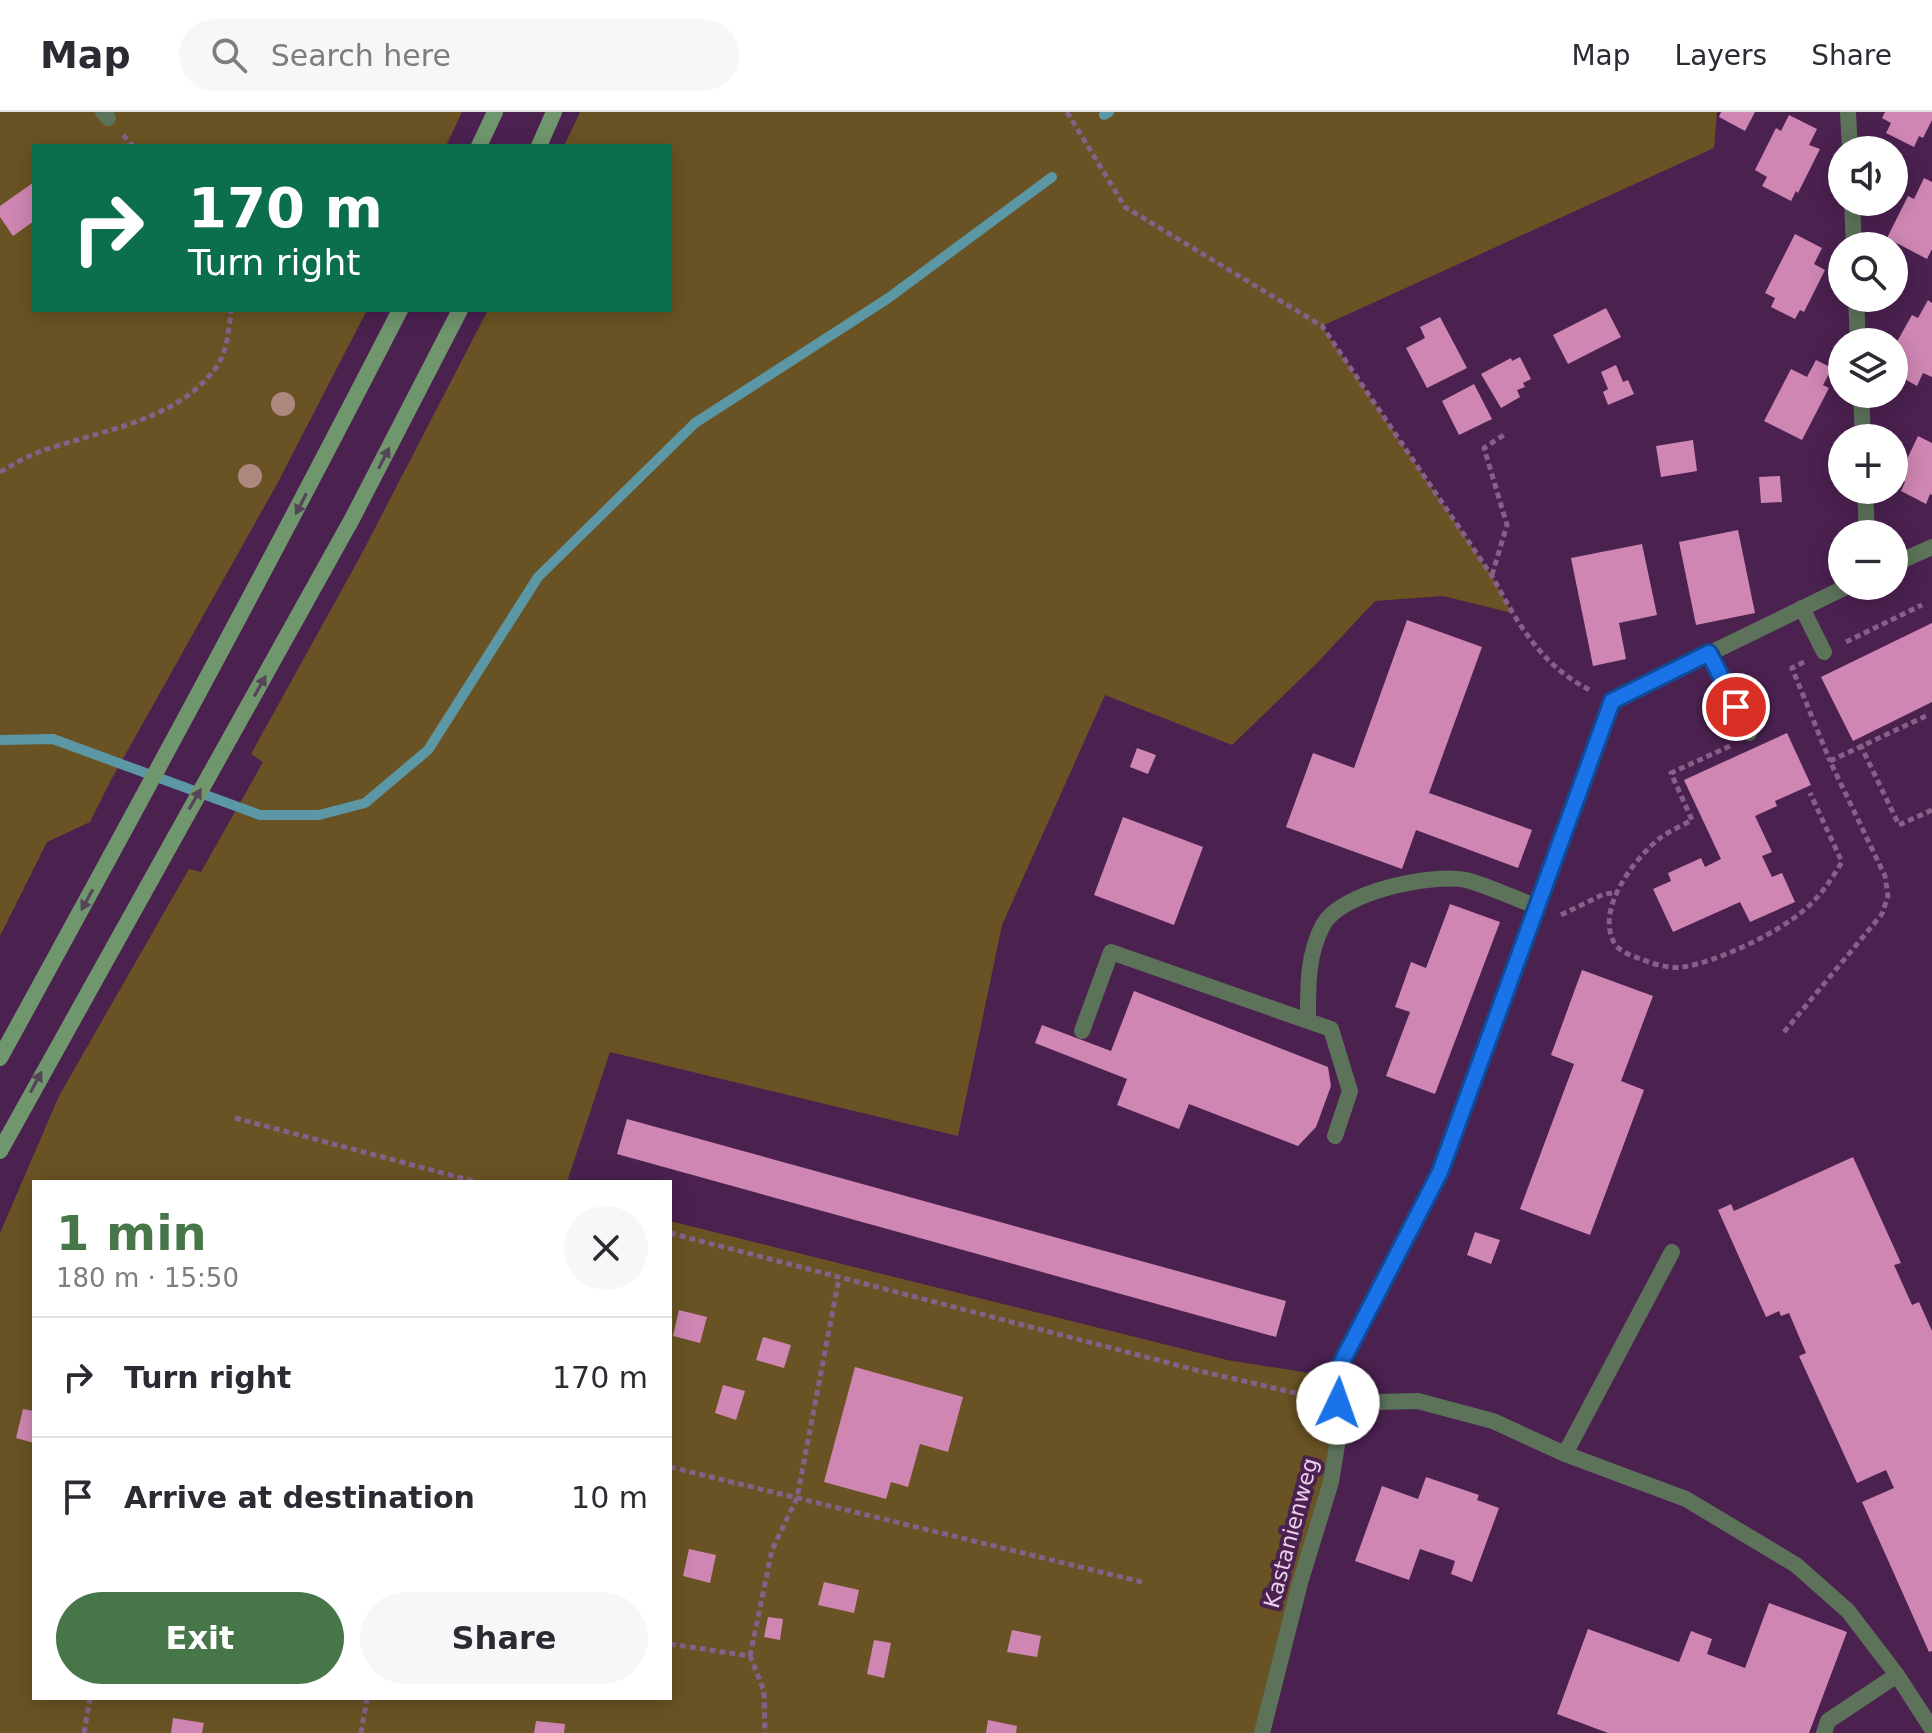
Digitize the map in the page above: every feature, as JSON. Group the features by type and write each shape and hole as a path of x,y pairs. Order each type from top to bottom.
{"main road":[{"path":"480,144 495,112"},
{"path":"540,144 554,112"},
{"path":"0,1058 174,741 399,312"},
{"path":"0,1151 352,519 459,312"}],"street":[{"path":"1848,112 1849,136"},
{"path":"1908,558 1932,547"},
{"path":"1612,701 1828,596"},
{"path":"1802,608 1824,652"},
{"path":"1709,653 1749,733"},
{"name":"Kastanienweg","path":"1262,1733 1300,1583 1331,1482 1341,1420 1334,1377 1440,1172 1612,701"},
{"path":"1308,1021 1308,968 1324,922 1358,897 1405,882 1464,880 1536,906"},
{"path":"1082,1031 1111,952 1331,1029 1350,1091 1335,1136"},
{"path":"1565,1454 1672,1252"},
{"path":"1338,1403 1418,1401 1493,1421 1565,1454 1686,1499 1796,1565 1848,1611 1897,1675 1932,1729"},
{"path":"1824,1733 1828,1721 1897,1675"}],"path":[{"path":"1067,112 1125,207 1322,326 1492,576 1538,652 1570,680 1612,701"},
{"path":"0,472 36,453 143,419 181,402 217,368 229,335 231,312"},
{"path":"1492,576 1507,525 1484,448 1507,433"},
{"path":"1784,1032 1882,914 1888,896 1885,876 1830,761 1792,668 1922,605"},
{"path":"1830,761 1926,716"},
{"path":"1749,733 1743,741 1671,773 1692,820 1661,837 1637,862 1615,893 1609,919 1615,944 1626,953 1651,963 1680,968 1724,956 1803,912 1826,888 1842,862 1810,793"},
{"path":"1860,746 1899,825 1932,810"},
{"path":"1526,933 1604,894 1615,893"},
{"path":"235,1118 469,1180"},
{"path":"672,1234 1196,1370 1338,1403"},
{"path":"765,1733 764,1691 750,1656 772,1550 797,1498 839,1278"},
{"path":"672,1467 1142,1582"},
{"path":"672,1644 750,1656"},
{"path":"84,1733 90,1700"},
{"path":"361,1733 367,1700"}],"shaded area":[{"path":"0,112 462,112 447,144 32,144 32,312 366,312 277,484 90,822 47,842 0,936"},
{"path":"580,112 1717,112 1714,148 1322,326 1492,576 1512,613 1443,596 1375,601 1317,663 1232,745 1105,695 1002,925 958,1136 610,1052 568,1180 32,1180 32,1700 672,1700 672,1221 1227,1360 1334,1377 1341,1420 1262,1733 0,1733 0,1233 59,1096 189,869 201,872 263,762 251,754 360,557 487,312 672,312 672,144 565,144"}],"building":[{"path":"1721,112 1755,112 1745,131 1719,117"},
{"path":"1885,112 1932,112 1932,120 1923,138 1919,136 1914,147 1908,144 1908,136 1886,133 1891,123 1882,118"},
{"path":"1789,115 1817,129 1809,145 1820,149 1791,201 1762,186 1767,177 1755,170 1776,128 1781,131"},
{"path":"1924,178 1932,182 1932,249 1927,259 1908,249 1908,232 1890,232 1898,216 1908,216 1908,196 1914,199"},
{"path":"32,183 32,222 13,236 0,217 0,206"},
{"path":"1795,234 1822,248 1814,264 1825,270 1804,312 1800,310 1795,319 1771,307 1775,298 1765,293"},
{"path":"1928,300 1932,303 1932,377 1923,373 1917,386 1908,381 1908,328 1905,328 1912,315 1918,318"},
{"path":"1606,308 1621,337 1568,364 1553,335"},
{"path":"1440,317 1467,368 1427,388 1406,348 1425,338 1420,327"},
{"path":"1520,357 1531,379 1523,383 1525,387 1517,390 1520,397 1501,408 1481,374 1511,358 1512,361"},
{"path":"1816,360 1828,366 1828,376 1823,385 1828,390 1802,440 1764,421 1791,369 1807,377"},
{"path":"1616,365 1623,382 1628,380 1634,394 1608,405 1603,392 1608,389 1601,372"},
{"path":"1474,384 1492,419 1459,435 1442,401"},
{"path":"1918,436 1932,443 1932,495 1926,504 1908,495 1908,457"},
{"path":"1693,440 1697,471 1661,477 1656,446"},
{"path":"1780,476 1782,502 1761,503 1759,477"},
{"path":"1738,530 1755,613 1696,625 1679,542"},
{"path":"1642,544 1657,615 1619,623 1626,659 1593,666 1571,558"},
{"path":"1407,620 1482,647 1429,793 1532,830 1518,868 1416,830 1402,869 1286,827 1313,753 1354,768"},
{"path":"1932,623 1932,702 1853,741 1821,677"},
{"path":"1787,733 1811,785 1775,801 1777,806 1755,816 1772,852 1762,856 1772,877 1782,873 1795,902 1750,922 1740,902 1673,932 1653,889 1671,881 1668,873 1701,858 1705,867 1721,859 1684,780"},
{"path":"1137,748 1156,755 1148,774 1130,767"},
{"path":"1123,817 1203,847 1174,925 1094,895"},
{"path":"1450,904 1500,922 1435,1094 1386,1076 1410,1012 1395,1007 1411,962 1426,968"},
{"path":"1582,970 1653,996 1621,1081 1644,1090 1590,1235 1520,1209 1574,1064 1551,1055"},
{"path":"1134,991 1328,1067 1331,1086 1316,1127 1298,1146 1189,1104 1179,1129 1117,1105 1127,1079 1035,1043 1042,1025 1111,1051"},
{"path":"627,1119 1286,1301 1276,1337 617,1154"},
{"path":"1853,1157 1901,1263 1894,1265 1912,1305 1919,1302 1932,1331 1932,1651 1929,1652 1862,1502 1894,1488 1886,1470 1857,1483 1799,1356 1806,1353 1789,1313 1781,1316 1779,1311 1766,1317 1718,1210 1731,1204 1734,1211"},
{"path":"1475,1232 1500,1240 1491,1264 1467,1255"},
{"path":"679,1310 707,1317 700,1343 673,1336"},
{"path":"763,1337 791,1345 784,1368 756,1360"},
{"path":"855,1367 963,1397 948,1452 920,1444 908,1487 891,1482 886,1499 824,1482"},
{"path":"723,1385 745,1391 736,1420 715,1413"},
{"path":"23,1409 32,1411 32,1442 16,1438"},
{"path":"1426,1477 1479,1495 1477,1500 1499,1508 1472,1582 1451,1574 1455,1561 1420,1549 1409,1580 1355,1561 1382,1486 1418,1499"},
{"path":"689,1549 716,1555 710,1583 683,1576"},
{"path":"824,1582 859,1590 854,1613 818,1605"},
{"path":"1769,1603 1847,1632 1809,1733 1608,1733 1557,1714 1588,1629 1679,1662 1691,1631 1712,1639 1707,1654 1745,1668"},
{"path":"768,1617 783,1619 780,1640 764,1637"},
{"path":"1012,1630 1041,1636 1037,1657 1007,1652"},
{"path":"874,1640 891,1643 884,1678 867,1674"},
{"path":"173,1718 204,1723 202,1733 171,1733"},
{"path":"988,1720 1017,1726 1016,1733 986,1733"},
{"path":"536,1721 565,1724 564,1733 534,1733"}],"waterway":[{"path":"1104,115 1109,112"},
{"path":"0,740 53,739 260,815 319,815 365,803 428,750 538,577 695,423 887,299 1052,177"}],"route":[{"path":"1338,1403 1334,1377 1440,1172 1612,701 1709,653 1736,707"}]}
